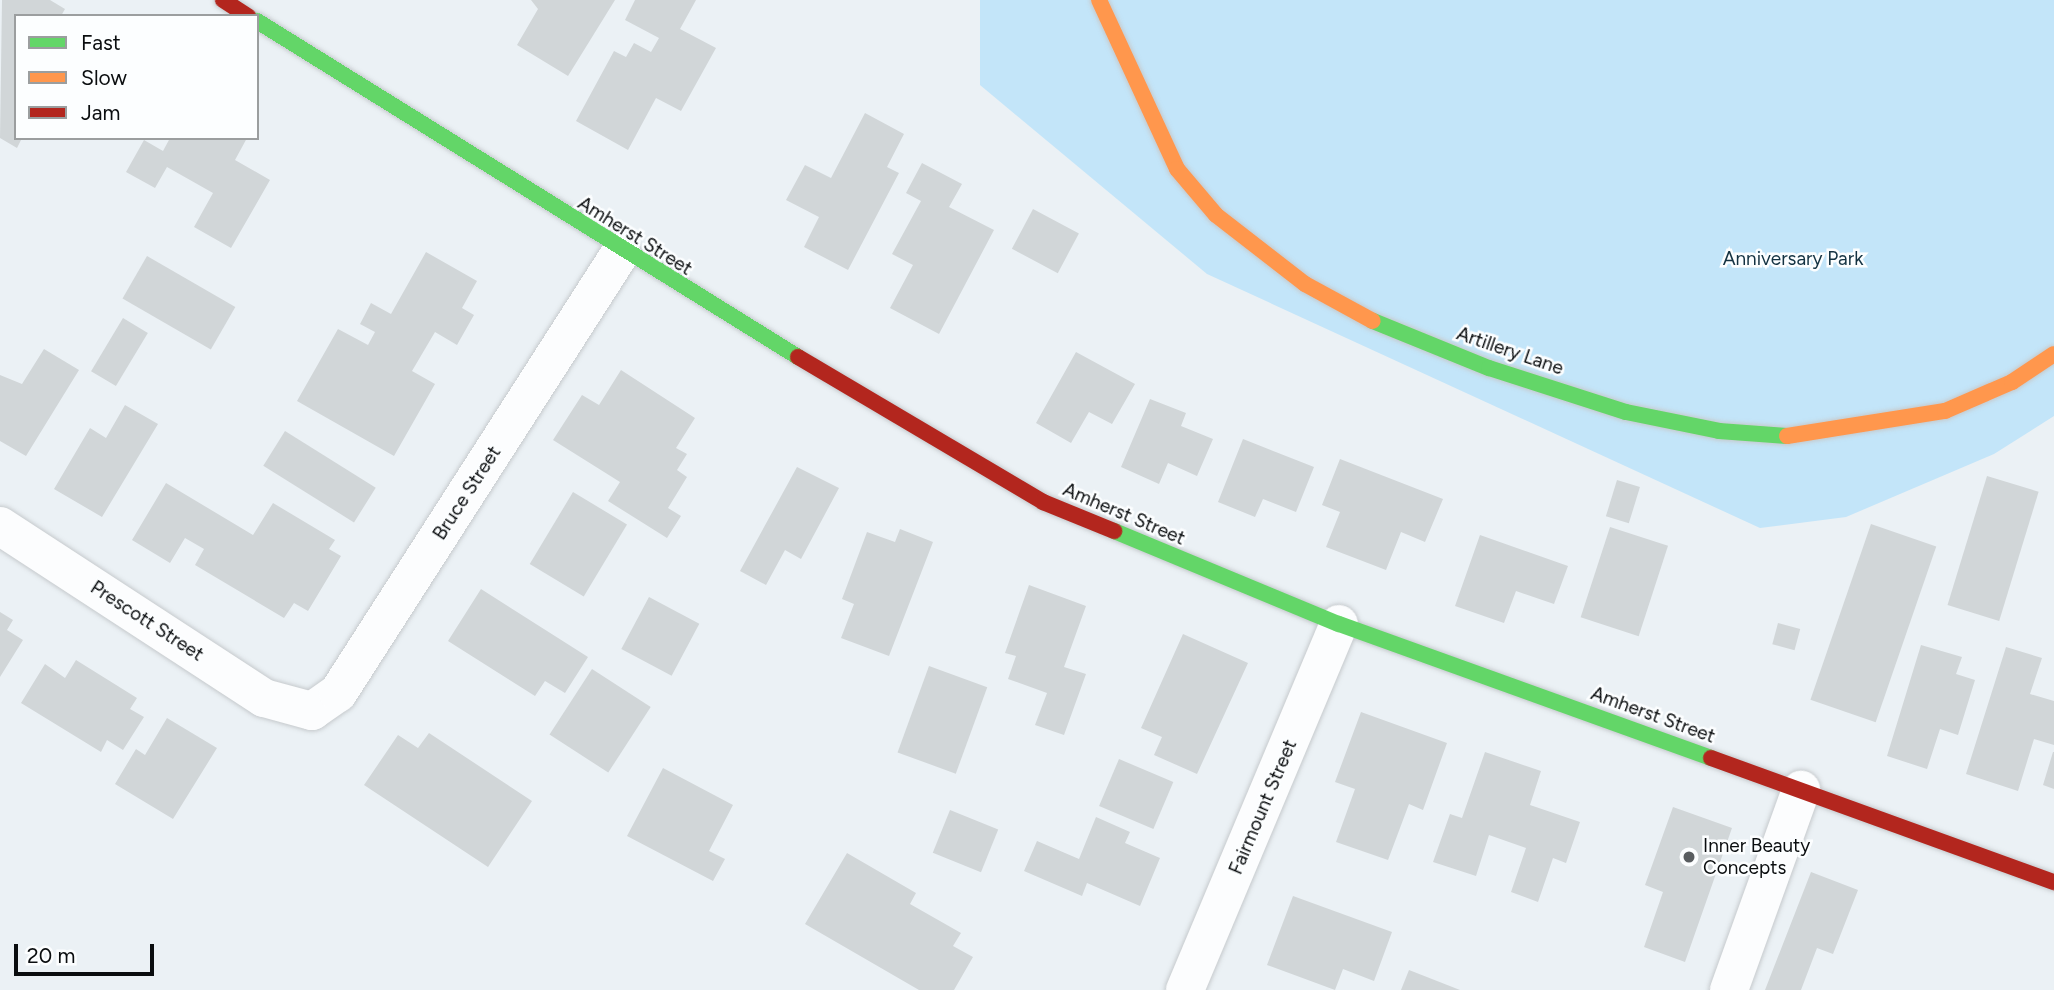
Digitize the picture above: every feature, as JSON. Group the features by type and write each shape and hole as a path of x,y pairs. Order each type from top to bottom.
{"main road":[{"path":"223,0 245,14"},
{"name":"Artillery Lane","path":"1099,0 1172,158 1216,215 1305,284 1379,324 1489,368 1626,412 1719,431 1801,437 1945,411 2012,382 2054,354"},
{"name":"Amherst Street","path":"259,22 621,252 1043,502 1339,624 2054,883"}],"street":[{"name":"Bruce Street","path":"296,710 313,711 338,693 621,252"},
{"name":"Prescott Street","path":"0,526 264,698 296,710"},
{"name":"Fairmount Street","path":"1185,990 1339,624"},
{"path":"1729,990 1801,790"}],"green space":[{"name":"Anniversary Park","path":"980,0 2054,0 2054,416 1994,454 1846,517 1760,528 1207,274 980,85"}],"building":[{"path":"2,0 50,0 65,9 62,14 14,14 14,140 21,140 17,148 0,138"},
{"path":"531,0 615,0 568,76 517,45 538,9"},
{"path":"635,0 696,0 680,29 716,48 681,111 656,98 628,150 576,121 614,51 626,57 634,43 651,52 659,38 625,20"},
{"path":"865,113 904,134 887,167 899,173 848,270 804,247 819,217 786,200 805,165 831,178"},
{"path":"144,140 163,151 169,140 246,140 235,160 270,180 231,248 194,227 213,193 167,167 155,188 126,172"},
{"path":"922,163 962,184 949,207 994,230 939,334 890,308 913,265 892,254 921,201 906,193"},
{"path":"1033,209 1079,233 1058,273 1012,249"},
{"path":"426,252 477,281 462,308 474,315 457,345 435,332 412,371 435,384 394,456 297,401 338,329 368,345 375,332 360,324 371,303 391,314"},
{"path":"147,256 235,307 211,349 123,298"},
{"path":"123,318 148,333 116,386 91,371"},
{"path":"44,349 79,370 26,456 0,441 0,375 22,384"},
{"path":"1076,352 1135,384 1112,424 1089,412 1071,443 1036,423"},
{"path":"621,370 695,418 676,448 687,454 677,470 687,477 668,508 681,516 667,538 608,501 620,482 553,440 582,395 599,405"},
{"path":"1150,399 1186,413 1181,426 1213,439 1197,476 1168,463 1159,484 1121,467"},
{"path":"125,405 158,424 102,517 54,489 90,428 106,438"},
{"path":"285,431 376,488 354,522 263,466"},
{"path":"1243,439 1314,467 1296,512 1263,499 1255,517 1218,502"},
{"path":"1340,459 1443,499 1425,542 1401,532 1386,570 1326,547 1340,512 1322,505"},
{"path":"797,467 839,488 801,559 785,550 766,585 740,571"},
{"path":"1987,476 2039,492 1999,621 1948,605"},
{"path":"1617,480 1640,487 1629,523 1606,516"},
{"path":"166,483 253,535 273,503 335,540 329,549 341,556 308,611 294,603 284,618 195,565 204,549 185,538 170,563 132,540"},
{"path":"573,492 627,524 584,596 530,564"},
{"path":"1871,524 1936,546 1876,722 1810,700"},
{"path":"1610,527 1668,546 1639,636 1581,617"},
{"path":"900,529 933,542 889,656 841,638 854,604 842,599 867,532 895,542"},
{"path":"1480,535 1568,566 1554,604 1516,591 1504,623 1455,606"},
{"path":"1029,585 1086,606 1064,667 1086,674 1064,735 1035,725 1047,693 1008,679 1016,656 1005,653"},
{"path":"481,589 588,657 565,693 545,681 535,696 448,641"},
{"path":"649,597 699,624 672,676 621,649"},
{"path":"0,612 13,620 7,630 23,640 0,677"},
{"path":"1778,623 1800,629 1795,650 1772,644"},
{"path":"1183,634 1248,663 1197,774 1154,755 1162,737 1141,728"},
{"path":"1921,645 1962,657 1956,674 1975,680 1958,735 1940,729 1927,769 1887,756"},
{"path":"2006,647 2042,658 2030,694 2054,701 2054,745 2034,739 2018,791 1966,774"},
{"path":"76,660 137,698 130,709 144,717 123,750 107,740 101,752 21,703 45,664 65,678"},
{"path":"929,666 987,687 956,774 898,752"},
{"path":"592,669 651,707 608,773 550,734"},
{"path":"1361,712 1447,743 1423,810 1409,804 1388,860 1336,842 1355,789 1335,782"},
{"path":"167,718 217,748 173,819 115,784 136,749 145,755"},
{"path":"429,733 532,801 488,867 364,785 398,735 418,748"},
{"path":"1485,752 1541,771 1530,805 1580,822 1566,863 1553,858 1538,902 1511,892 1526,848 1489,835 1476,876 1433,862 1450,814 1462,818"},
{"path":"2054,752 2054,789 2043,785"},
{"path":"1119,759 1173,782 1153,829 1099,806"},
{"path":"663,768 733,805 709,851 725,859 713,881 627,836"},
{"name":"Inner Beauty Concepts","path":"1673,807 1732,828 1685,962 1644,947 1663,892 1645,885"},
{"path":"950,810 998,829 981,872 933,853"},
{"path":"1096,817 1130,832 1125,843 1160,858 1140,906 1087,883 1082,896 1024,871 1037,841 1079,859"},
{"path":"847,853 916,893 910,904 961,933 953,946 973,957 954,990 919,990 805,924"},
{"path":"1811,872 1858,890 1833,954 1817,948 1801,990 1765,990"},
{"path":"1293,896 1392,932 1374,981 1343,969 1335,990 1267,965"},
{"path":"1409,970 1460,990 1401,990"}],"traffic: fast":[{"path":"259,22 798,357"},
{"path":"1373,321 1489,368 1626,412 1719,431 1787,436"},
{"path":"1114,531 1339,624 1711,758"}],"traffic: slow":[{"path":"1099,0 1177,169 1216,215 1305,284 1373,321"},
{"path":"1787,436 1945,411 2012,382 2054,354"}],"traffic: jam":[{"path":"223,0 245,14"},
{"path":"798,357 1043,502 1114,531"},
{"path":"1711,758 2054,882"}],"place":[{"name":"Inner Beauty Concepts","path":"1689,857"}]}
